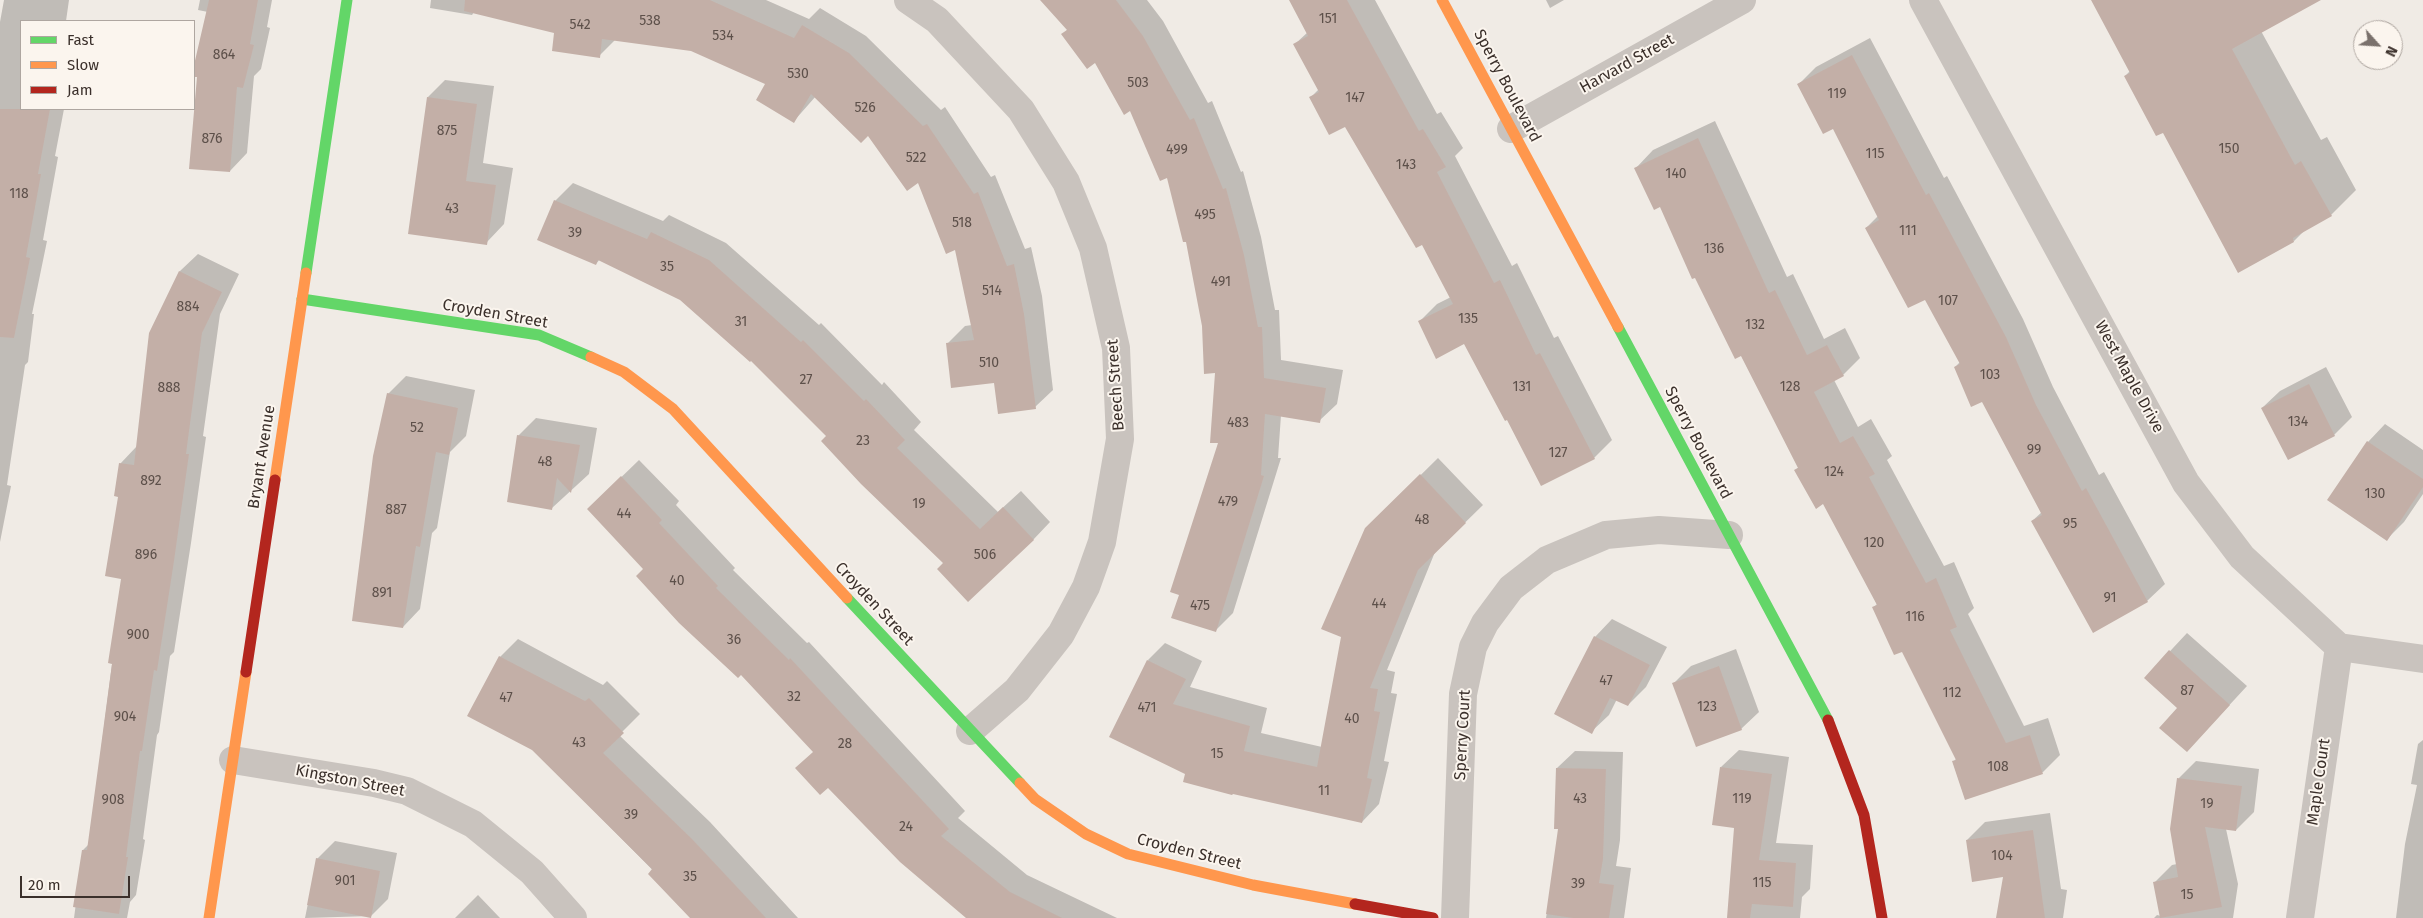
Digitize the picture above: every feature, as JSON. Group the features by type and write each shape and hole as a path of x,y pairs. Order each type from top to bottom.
{"street":[{"name":"Bryant Avenue","path":"209,918 347,0"},
{"name":"Beech Street","path":"908,0 937,20 1021,110 1066,182 1093,248 1116,348 1120,439 1102,542 1086,587 1061,634 1017,690 970,731"},
{"name":"Sperry Boulevard","path":"1442,0 1827,717 1864,815 1882,918"},
{"name":"Harvard Street","path":"1511,129 1742,0"},
{"name":"West Maple Drive","path":"1923,0 2186,482 2242,557 2339,646"},
{"name":"Croyden Street","path":"302,299 539,335 624,372 673,409 1035,799 1086,834 1128,854 1254,885 1433,918"},
{"name":"Sperry Court","path":"1455,918 1463,694 1473,647 1485,623 1511,588 1547,560 1606,535 1659,530 1729,535"},
{"path":"2339,646 2423,659"},
{"name":"Maple Court","path":"2300,918 2339,646"},
{"name":"Kingston Street","path":"233,760 374,783 407,791 473,824 532,872 573,918"}],"building":[{"path":"209,0 258,0 250,44 254,45 243,88 237,87 230,172 189,169 197,77 195,77 195,61"},
{"path":"465,0 710,0 794,38 802,25 849,53 923,126 927,124 974,194 978,192 1007,266 1014,264 1024,314 1036,409 998,414 994,383 951,388 946,343 974,340 955,250 946,254 918,183 907,191 868,136 861,143 811,94 794,123 756,100 765,84 691,51 602,39 600,58 552,51 554,33 464,11"},
{"path":"1040,0 1116,0 1143,36 1190,120 1194,118 1223,189 1226,188 1244,255 1258,327 1262,327 1264,378 1326,388 1320,423 1265,414 1261,475 1264,476 1216,632 1171,618 1179,595 1170,592 1218,443 1210,443 1215,373 1204,374 1202,326 1186,242 1183,242 1167,178 1160,181 1130,111 1124,115 1095,63 1087,69 1061,34 1067,30"},
{"path":"1289,0 1347,0 1419,131 1423,129 1446,167 1437,172 1494,283 1500,280 1536,355 1540,353 1595,459 1541,486 1507,420 1505,421 1464,344 1436,359 1418,321 1453,304 1422,245 1416,248 1345,127 1329,135 1309,97 1319,92 1293,44 1308,36"},
{"path":"2091,0 2321,0 2232,49 2295,165 2301,161 2332,216 2293,238 2294,242 2238,273 2163,133 2156,136 2124,76 2130,73"},
{"path":"1852,55 1926,195 1929,193 2006,337 2036,405 2082,491 2086,488 2148,602 2093,633 2031,521 2042,515 1982,402 1971,407 1954,367 1960,364 1925,300 1908,308 1865,228 1879,220 1833,129 1823,134 1797,84"},
{"path":"427,97 477,104 466,181 496,185 487,245 408,234"},
{"path":"0,109 50,110 38,174 41,174 26,257 30,258 14,338 0,337"},
{"path":"1698,138 1769,293 1775,290 1807,355 1827,345 1844,376 1814,392 1840,443 1853,436 1875,474 1869,477 1926,583 1936,578 1957,627 1950,630 2006,743 2030,735 2043,774 1965,800 1952,761 1956,760 1902,652 1894,655 1872,607 1877,605 1823,504 1816,509 1794,470 1798,468 1741,356 1735,359 1695,278 1692,279 1660,207 1654,210 1634,168"},
{"path":"554,200 647,239 651,232 709,260 801,342 803,340 864,401 866,399 905,440 897,448 980,529 1003,507 1034,540 968,602 937,569 943,563 861,484 821,441 826,436 751,361 680,300 598,260 596,265 537,240"},
{"path":"179,271 222,292 202,333 186,454 189,454 174,561 157,671 154,670 142,751 140,751 126,857 128,857 119,914 73,907 82,850 87,850 112,664 108,663 121,579 105,576 118,497 114,496 119,463 134,465 149,333"},
{"path":"2309,384 2335,436 2288,460 2261,408"},
{"path":"387,393 458,408 449,455 436,452 420,547 416,546 403,628 352,621 373,456"},
{"path":"517,435 580,445 571,493 557,478 552,510 507,502"},
{"path":"2367,441 2423,479 2423,487 2387,541 2327,500"},
{"path":"1420,474 1466,523 1418,570 1370,688 1378,689 1374,711 1380,712 1367,778 1372,779 1362,823 1232,795 1183,782 1185,774 1109,737 1147,660 1186,679 1173,704 1250,726 1244,751 1317,767 1341,637 1321,629 1365,528"},
{"path":"621,476 662,520 659,523 718,586 716,588 789,660 790,658 949,829 941,836 1010,892 1062,918 966,918 900,862 828,788 820,795 795,768 813,752 741,675 738,678 679,623 636,576 643,569 587,509"},
{"path":"1594,636 1650,665 1628,706 1610,698 1592,734 1554,714"},
{"path":"2169,650 2230,705 2187,752 2159,728 2177,708 2144,678"},
{"path":"499,656 585,701 589,698 624,733 603,753 692,839 766,918 690,918 648,874 652,869 532,750 467,716"},
{"path":"1719,666 1742,730 1696,747 1672,683"},
{"path":"1720,767 1772,774 1759,860 1796,863 1793,907 1752,904 1750,918 1727,918 1734,828 1712,825"},
{"path":"1556,768 1606,769 1603,859 1599,883 1614,885 1609,918 1573,918 1546,914 1558,829 1554,829"},
{"path":"2177,778 2242,786 2236,831 2205,827 2222,907 2160,918 2153,882 2178,877 2170,829"},
{"path":"2033,830 2045,918 1996,918 2003,877 1972,882 1966,840"},
{"path":"316,858 380,871 371,918 307,905"}],"traffic: fast":[{"path":"306,273 347,0"},
{"path":"302,299 539,335 591,357"},
{"path":"1618,327 1828,720"},
{"path":"847,598 1020,783"}],"traffic: slow":[{"path":"1442,0 1618,327"},
{"path":"275,480 306,273"},
{"path":"591,357 624,372 673,409 847,598"},
{"path":"209,918 246,672"},
{"path":"1020,783 1035,799 1086,834 1128,854 1253,885 1355,904"}],"traffic: jam":[{"path":"246,672 275,480"},
{"path":"1828,720 1864,815 1882,918"},
{"path":"1355,904 1433,918"}]}
